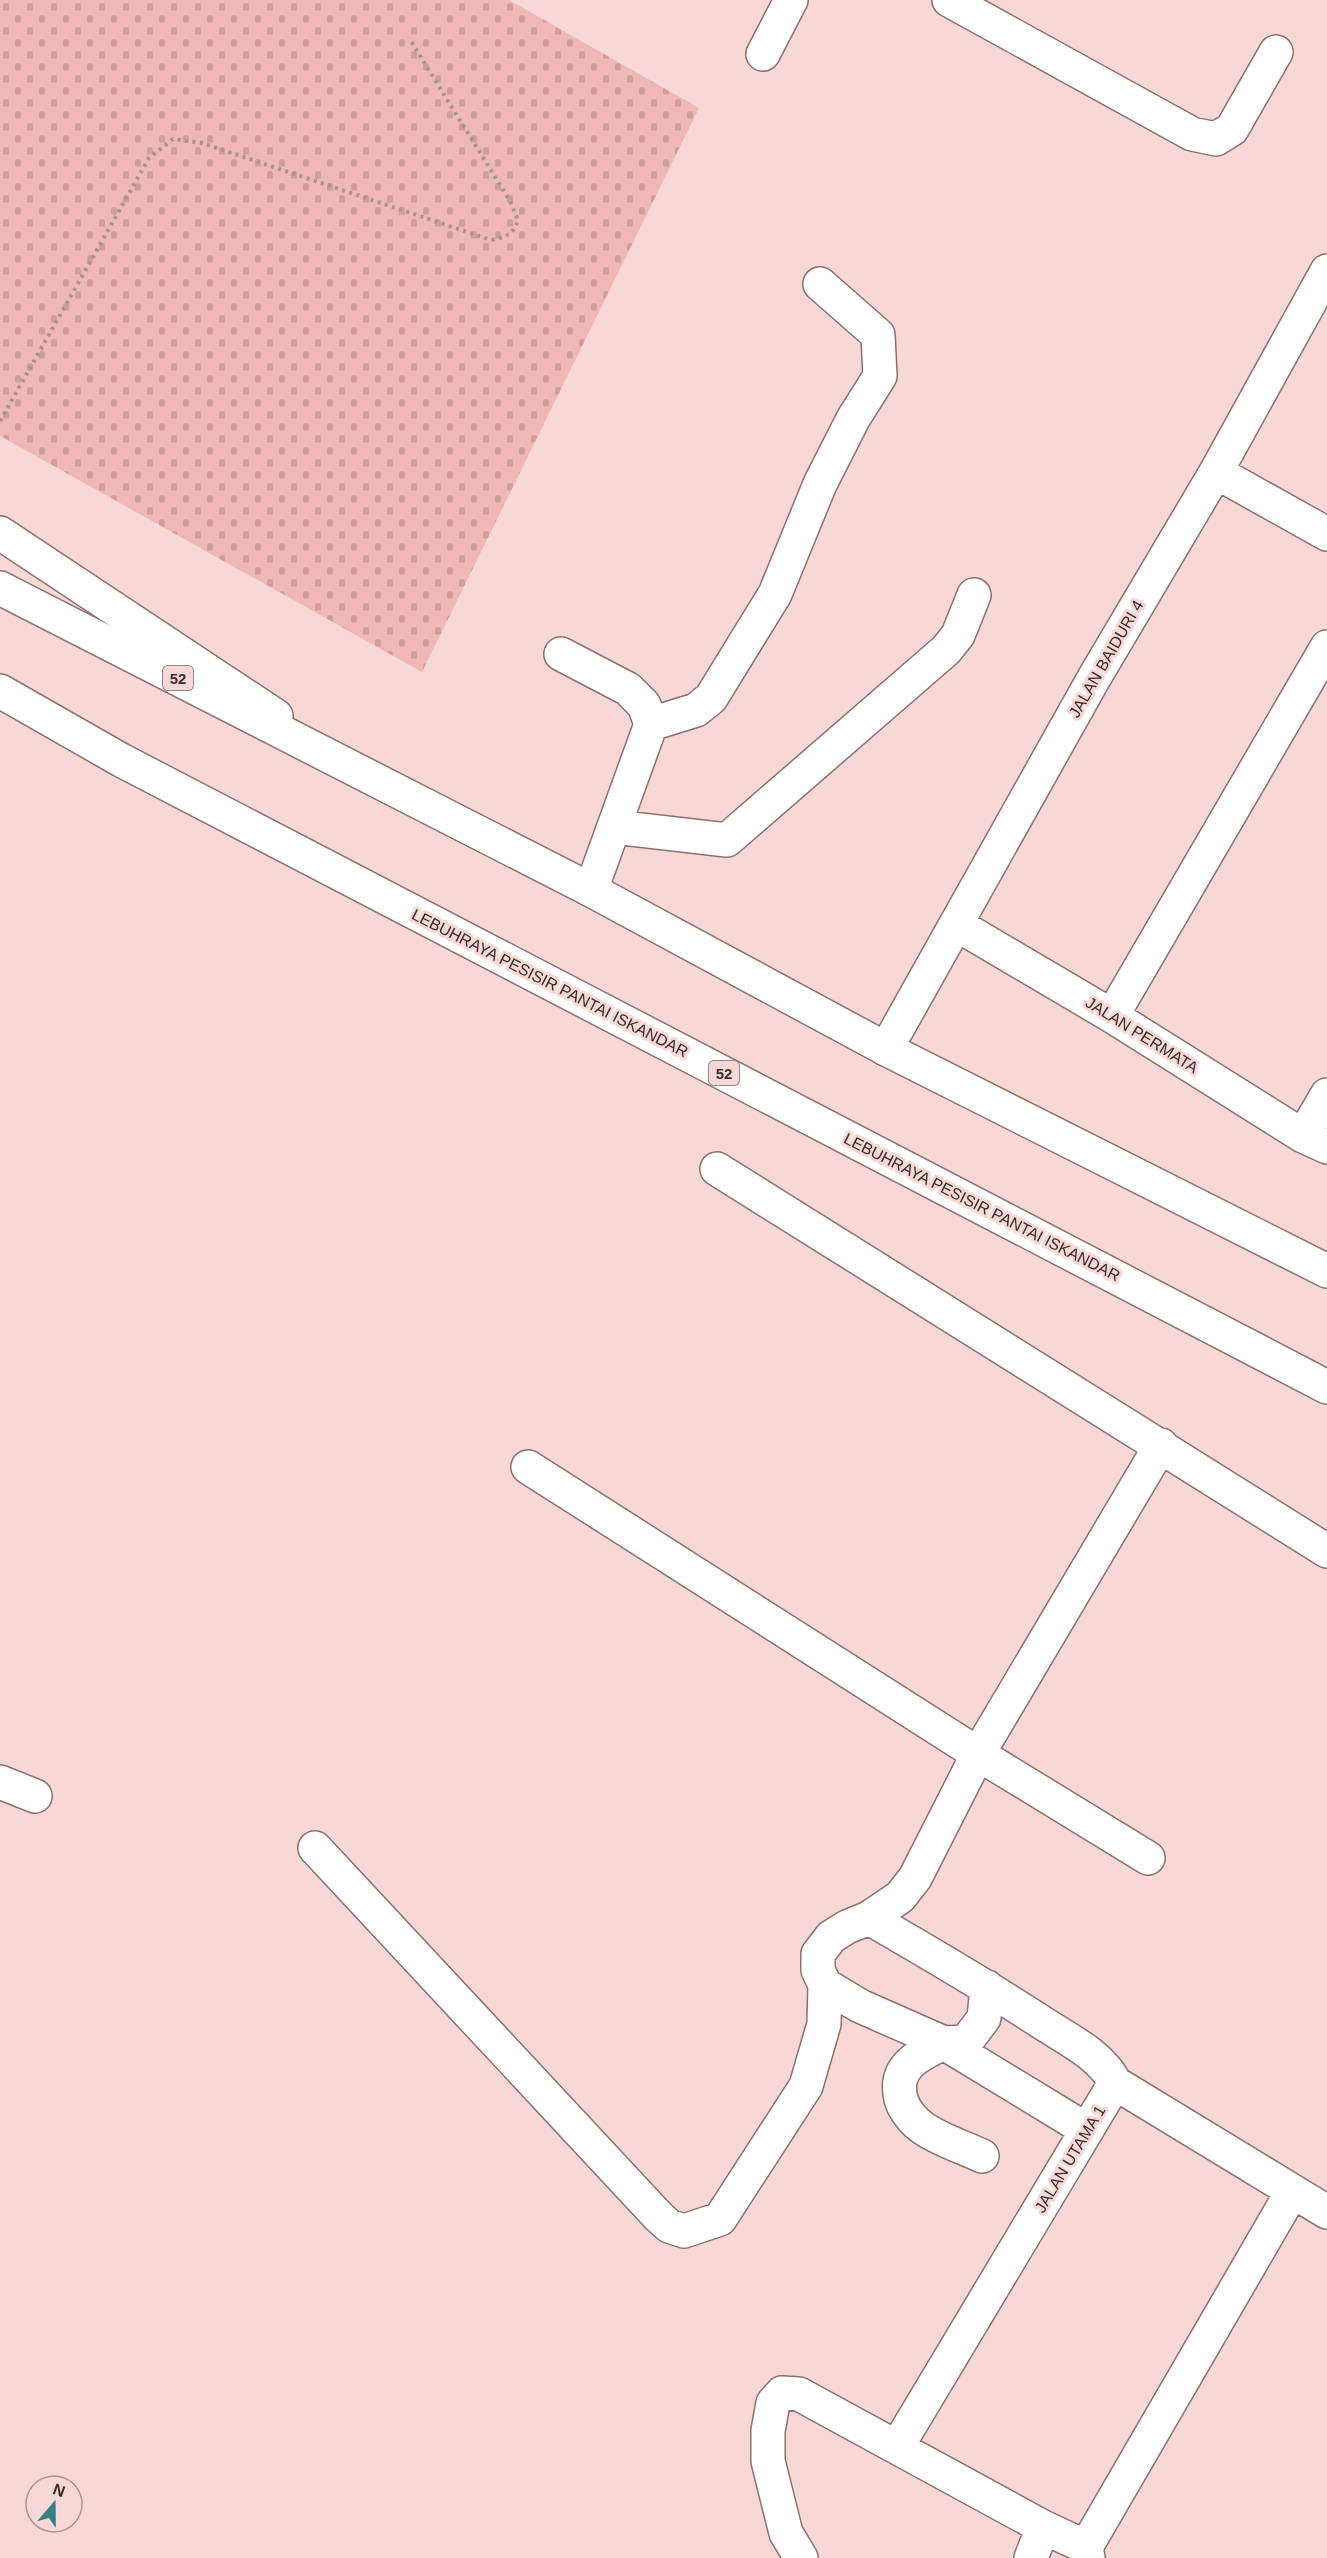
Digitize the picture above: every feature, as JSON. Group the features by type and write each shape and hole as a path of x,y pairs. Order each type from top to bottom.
{"main road":[{"path":"764,54 791,0"},
{"path":"949,0 1192,134 1216,139 1232,129 1276,52"},
{"name":"JALAN BAIDURI 4","path":"886,1049 1094,678 1216,472 1327,271"},
{"path":"651,724 696,710 711,698 775,594 820,484 853,419 880,376 878,335 820,284"},
{"path":"1216,472 1327,534"},
{"path":"0,533 355,769"},
{"name":"52","path":"0,588 591,890 886,1049 1327,1271"},
{"path":"614,828 728,840 946,650 958,635 974,595"},
{"path":"1112,1016 1327,647"},
{"path":"561,654 628,689 644,705 651,724 591,890"},
{"name":"LEBUHRAYA PESISIR PANTAI ISKANDAR","path":"0,691 121,760 1327,1387"},
{"name":"JALAN PERMATA","path":"956,924 1112,1016 1315,1142"},
{"path":"1315,1142 1327,1095"},
{"path":"717,1169 1327,1551"},
{"path":"315,1848 658,2216 669,2226 684,2231 720,2219 806,2086 824,2024 825,1985 818,1970 818,1954 831,1937 869,1918 900,1897 915,1878 978,1754 1161,1445"},
{"path":"528,1467 978,1754 1148,1858"},
{"path":"0,1782 35,1796"},
{"path":"869,1918 987,1987 1094,2057 1109,2072 1115,2084 1327,2212"},
{"path":"825,1985 860,2006 944,2043 1087,2130"},
{"path":"982,2156 923,2128 903,2108 898,2087 903,2071 922,2053 944,2043 966,2042 984,2018 987,1987"},
{"name":"JALAN UTAMA 1","path":"897,2447 1115,2084"},
{"path":"801,2558 786,2533 768,2461 768,2431 773,2403 782,2393 799,2394 1087,2552 1292,2192"},
{"path":"1031,2558 1043,2527"}],"path":[{"path":"0,421 149,158 172,139 202,143 492,240 506,237 514,230 518,220 510,201 410,38"}],"green space":[{"path":"0,0 509,0 699,108 422,672 0,436"}]}
